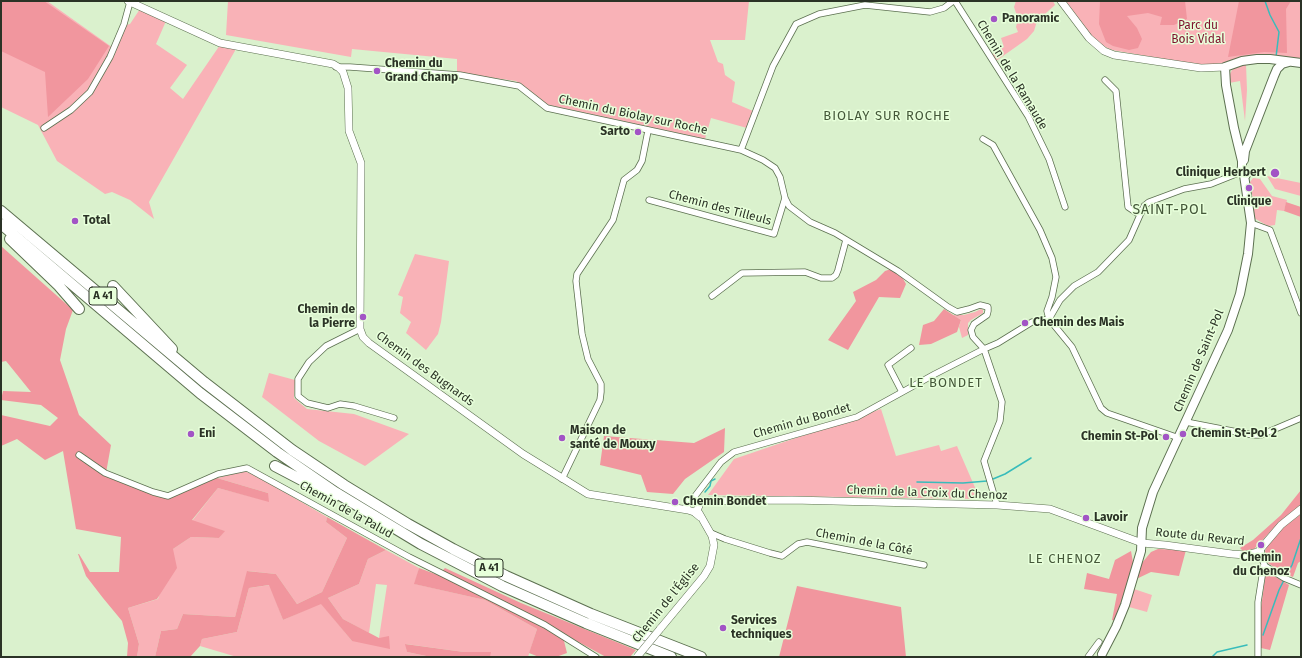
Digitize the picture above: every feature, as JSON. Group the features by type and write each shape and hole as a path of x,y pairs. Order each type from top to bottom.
{"highway":[{"name":"A 41","path":"1,211 204,382 292,450 371,502 433,538 534,590 701,657"},
{"name":"A 41","path":"1,224 200,393 311,475 400,532 502,586 586,624 671,657"},
{"path":"1,230 59,286 79,309"},
{"path":"113,286 204,382"},
{"path":"275,466 400,532"}],"main road":[{"path":"1244,170 1226,85 1229,65 1257,59 1301,63"},
{"path":"1244,170 1246,151 1274,76 1277,69 1287,61"},
{"name":"Chemin de Saint-Pol","path":"1142,543 1142,528 1153,492 1228,330 1240,294 1248,254 1251,223 1244,170"},
{"name":"Route du Revard","path":"1101,655 1112,642 1120,629 1142,543"}],"street":[{"path":"44,128 71,110 90,92 110,57 124,24 129,1 220,43 337,67"},
{"path":"741,150 773,66 796,24 818,14 865,5 930,12 944,8 954,1"},
{"name":"Chemin de la Ramaude","path":"954,1 1028,116 1049,159 1065,206"},
{"path":"1061,1 1089,38 1104,51 1114,55 1201,68 1229,65"},
{"name":"Chemin du Biolay sur Roche","path":"337,67 460,75 519,86 547,108 741,150 764,160 775,168 780,177 785,198"},
{"name":"Chemin des Bugnards","path":"337,67 348,88 349,131 361,162 360,329 368,343 523,454 588,494 678,508 694,506"},
{"path":"1105,80 1116,91 1128,207 1137,213 1141,213"},
{"path":"562,479 600,400 602,392 601,384 588,359 582,334 576,281 577,274 579,268 596,248 614,220 624,180 637,170 642,161 648,131"},
{"path":"983,139 993,144 1040,230 1052,258 1056,277 1052,297 1047,311 1050,319 1072,346 1101,408 1107,413 1179,438"},
{"path":"1050,319 1060,300 1074,286 1098,272 1129,240 1144,206 1149,202 1184,189 1211,184 1244,170"},
{"path":"785,198 789,206 802,217 835,233 898,271 957,312 980,305 988,307 987,315 974,324 971,330 973,337 984,349 1002,402 1000,421 984,460 997,505"},
{"name":"Chemin des Tilleuls","path":"649,200 774,234 785,198"},
{"path":"1251,223 1270,230 1301,313"},
{"path":"712,296 742,273 804,272 821,278 832,278 836,275 838,270 846,240"},
{"name":"Chemin du Bondet","path":"694,506 700,491 721,462 734,452 857,417 902,392 998,343 1032,322 1050,319"},
{"path":"360,329 326,346 309,362 298,380 298,396 307,403 328,408 340,404 354,406 394,418"},
{"path":"902,392 888,365 911,348"},
{"path":"1186,422 1253,435 1261,435 1301,418"},
{"name":"Chemin de la Palud","path":"79,455 105,473 153,492 168,496 218,474 247,468 409,557 545,625 596,657"},
{"name":"Chemin de la Croix du Chenoz","path":"694,506 706,500 792,500 997,505 1050,509 1142,543"},
{"name":"Chemin de l'Église","path":"637,657 704,576 710,566 714,545 711,532 694,506"},
{"name":"Route du Revard","path":"1142,543 1165,544 1232,554 1246,554 1262,560 1272,535 1281,525 1301,509"},
{"name":"Chemin de la Côté","path":"711,532 725,539 782,556 798,544 807,542 924,565"},
{"path":"1262,560 1284,578 1301,585"},
{"path":"1258,657 1258,602 1262,560"},
{"path":"1088,657 1099,642"}],"green space":[{"path":"1,1 47,1 116,50 126,25 130,24 140,9 166,21 156,44 187,65 170,88 183,99 220,45 236,49 149,202 154,219 130,200 112,192 105,194 57,161 38,125 1,107"},
{"path":"228,1 749,1 745,40 710,40 718,62 723,64 725,75 735,82 732,102 753,111 747,128 711,118 705,139 544,104 516,81 457,73 457,59 352,49 351,57 226,35"},
{"path":"1016,1 1053,1 1055,5 1037,21 1034,31 1027,39 996,61 991,55 1004,47 1001,38 1018,32 1016,27 1018,19 1014,7"},
{"name":"Parc du Bois Vidal","path":"1065,1 1301,1 1301,61 1198,65 1112,50 1101,45 1090,34"},
{"path":"1246,64 1247,90 1245,121 1240,81 1229,83 1229,76 1232,70 1237,66"},
{"path":"1267,176 1301,183 1301,196 1275,189"},
{"path":"1253,178 1260,179 1272,196 1287,200 1284,211 1277,210 1275,225 1268,226 1254,218 1254,206 1250,182"},
{"path":"415,254 449,261 438,334 426,350 406,333 411,322 400,313 403,297 398,295"},
{"path":"981,309 983,310 983,313 968,323 968,335 962,338 959,327 961,320 953,315 964,315"},
{"path":"269,373 295,380 294,398 307,409 354,414 409,434 365,466 319,441 262,397"},
{"path":"881,409 896,456 939,445 941,451 957,446 980,499 708,495 734,459"},
{"path":"244,471 257,476 327,517 326,522 347,538 322,592 297,604 276,574 248,571 235,617 183,614 177,629 161,631 155,657 137,657 139,644 128,608 158,599 173,549 191,537 219,538 224,531 192,521 218,488 268,501 268,493 217,478"},
{"path":"386,550 419,568 415,584 485,600 537,629 528,657 490,657 490,652 464,652 406,644 407,652 431,657 237,657 200,646 202,639 237,632 249,588 270,585 283,620 321,603 352,641 379,638 387,585 376,584 369,633 343,619 328,598 359,584 368,559"},
{"path":"1134,589 1152,595 1147,612 1129,607"}],"shaded area":[{"path":"1,1 44,1 109,46 88,79 48,117 45,72 1,51"},
{"path":"1100,1 1185,1 1187,19 1174,25 1160,25 1162,17 1148,13 1127,16 1137,28 1142,39 1138,48 1129,50 1113,46 1106,42 1099,24"},
{"path":"1239,1 1291,1 1286,9 1287,53 1264,52 1228,57"},
{"path":"1286,202 1301,207 1301,217 1284,211"},
{"path":"1,246 73,310 66,329 60,360 79,415 111,445 106,473 168,496 217,478 268,493 269,502 218,488 192,520 225,531 219,538 191,537 173,549 177,568 157,599 128,608 139,644 137,657 127,657 128,643 122,621 86,576 78,554 90,572 119,572 121,537 76,529 63,451 45,460 17,439 1,446 1,415 50,426 58,418 41,405 1,400 3,391 31,392 6,361 1,362"},
{"path":"891,269 901,275 906,284 900,298 879,297 848,350 828,340 856,301 853,292 876,280 885,271"},
{"path":"944,309 961,320 957,332 931,344 919,345 923,325 934,321"},
{"path":"725,428 724,452 685,479 673,494 647,492 641,475 600,465 604,436 694,443"},
{"path":"1301,490 1301,506 1272,530 1254,549 1243,551 1240,548 1253,540 1281,515"},
{"path":"1301,514 1301,561 1298,563 1293,577 1281,572 1268,563 1265,551 1269,543 1285,526"},
{"path":"327,517 386,550 368,559 359,584 328,598 343,619 379,638 389,636 390,649 352,641 321,604 283,620 269,585 249,588 237,632 202,639 200,646 190,657 155,657 161,631 177,629 183,614 235,617 247,571 276,574 297,604 322,592 347,538 326,522"},
{"path":"1158,549 1186,550 1179,576 1151,572 1130,582 1117,622 1112,620 1117,594 1084,589 1087,573 1109,579 1115,560 1131,551 1134,568 1137,569 1151,552"},
{"path":"419,568 438,575 445,568 521,603 636,650 630,657 606,657 562,633 567,653 556,657 539,657 529,653 537,629 485,600 414,584"},
{"path":"1266,571 1289,585 1270,650 1261,648 1260,615"},
{"path":"797,586 901,607 906,657 779,657"},
{"path":"405,644 464,652 491,652 490,657 431,657 407,652"}],"waterway":[{"path":"1265,1 1270,15 1279,32 1276,57"},
{"path":"993,479 1005,474 1031,458"},
{"path":"705,492 710,486 711,481 715,479"},
{"path":"917,482 963,483 987,481"},
{"path":"1286,576 1292,565 1301,538"},
{"path":"1263,635 1284,580"},
{"path":"1212,657 1217,652 1247,645"}],"place":[{"name":"Panoramic","path":"994,19"},
{"name":"Chemin du Grand Champ","path":"377,71"},
{"name":"Sarto","path":"638,132"},
{"name":"Clinique Herbert","path":"1275,173"},
{"name":"Clinique","path":"1249,188"},
{"name":"Total","path":"75,221"},
{"name":"Chemin de la Pierre","path":"363,317"},
{"name":"Chemin des Mais","path":"1025,323"},
{"name":"Eni","path":"191,434"},
{"name":"Chemin St-Pol 2","path":"1183,434"},
{"name":"Chemin St-Pol","path":"1166,437"},
{"name":"Maison de santé de Mouxy","path":"562,438"},
{"name":"Chemin Bondet","path":"675,502"},
{"name":"Lavoir","path":"1086,518"},
{"name":"Chemin du Chenoz","path":"1261,545"},
{"name":"Services techniques","path":"723,628"}],"district":[{"name":"BIOLAY SUR ROCHE","path":"887,116"},
{"name":"SAINT-POL","path":"1170,210"},
{"name":"LE BONDET","path":"946,383"},
{"name":"LE CHENOZ","path":"1065,559"}]}
